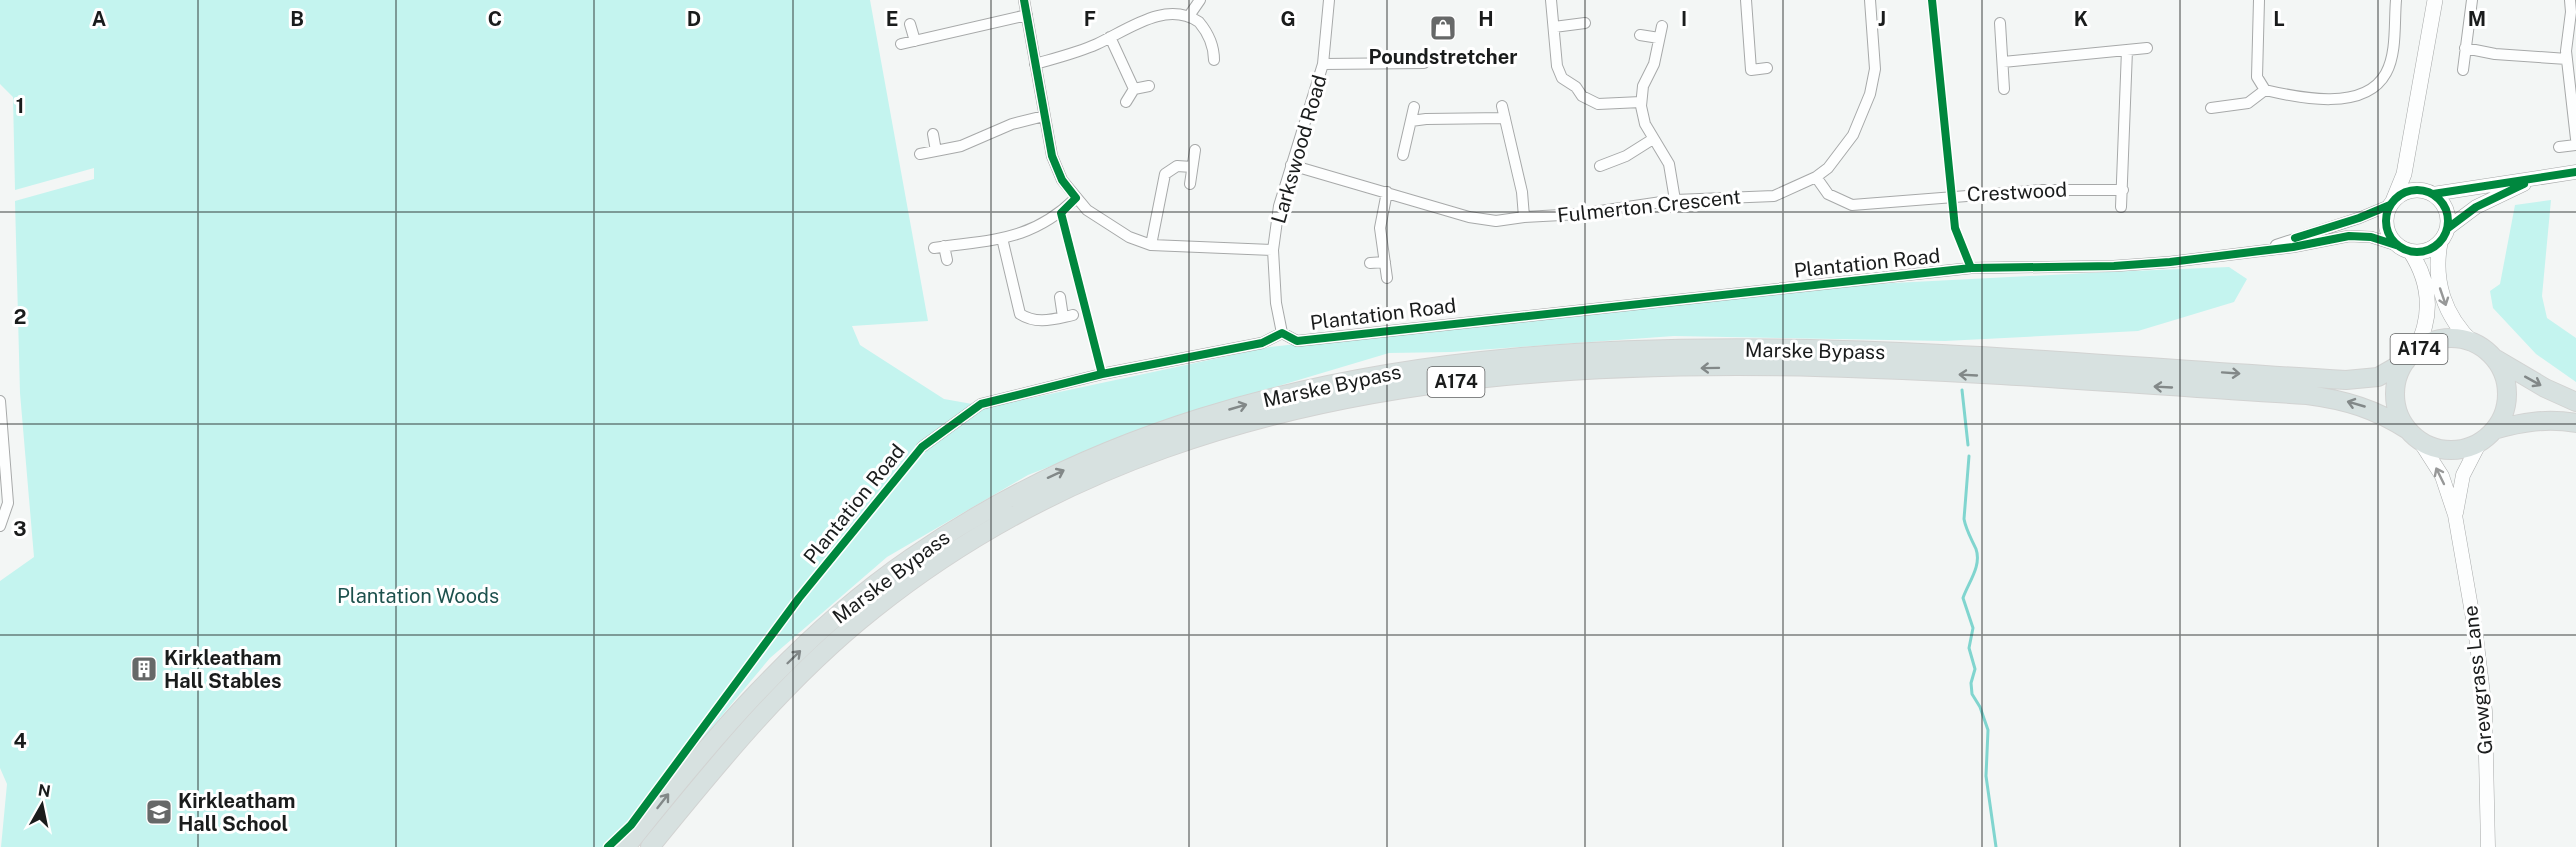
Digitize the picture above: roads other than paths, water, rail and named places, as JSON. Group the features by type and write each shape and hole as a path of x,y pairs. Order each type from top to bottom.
{"main road":[{"path":"2411,356 2426,322 2428,302 2425,280 2405,249 2390,236 2386,224 2401,184 2410,144 2435,0"},
{"path":"2410,144 2413,173 2428,192 2446,208 2448,228 2440,243 2437,264 2442,297 2458,326 2473,343"},
{"path":"2392,203 2403,193 2428,192"},
{"path":"2405,249 2431,249 2440,243"},
{"name":"A174","path":"2492,357 2504,376 2507,398 2494,430 2480,442 2458,449 2438,448 2414,435 2397,408 2395,392 2398,375 2411,356 2428,343 2443,339 2473,343 2492,357 2545,388 2576,402"},
{"name":"Marske Bypass","path":"626,847 673,787 758,692 830,622 908,560 1020,490 1089,459 1197,418 1262,399 1327,384 1409,370 1585,352 1740,349 1928,354 2346,380 2378,377 2411,356"},
{"name":"Marske Bypass","path":"650,847 771,704 830,646 876,607 972,540 1083,482 1164,449 1260,419 1332,402 1396,390 1556,371 1734,367 1841,369 2307,395 2360,404 2383,414 2414,435"},
{"name":"A174","path":"2494,430 2531,421 2552,420 2576,423"}],"street":[{"path":"1024,0 1052,156 1062,180 1087,210 1129,237 1151,245 1273,250"},
{"path":"1191,14 1200,0"},
{"name":"Larkswood Road","path":"1282,333 1276,303 1273,250 1279,206 1323,64 1329,0"},
{"path":"1551,0 1557,66 1562,78 1576,87 1582,96 1598,104 1641,102"},
{"path":"1746,0 1751,70 1767,68"},
{"name":"Fulmerton Crescent","path":"1290,165 1469,217 1496,221 1580,214 1675,200 1774,196 1816,177 1828,168 1853,135 1870,94 1875,51 1870,0"},
{"path":"2259,0 2257,77 2265,90 2298,99 2353,97 2369,90 2387,72 2392,51 2396,0"},
{"path":"2463,70 2472,0"},
{"path":"2570,0 2574,12 2567,59 2576,139"},
{"path":"1035,64 1075,53 1110,37 1153,10 1172,8 1191,14 1205,29 1214,47 1214,60"},
{"path":"901,44 1027,15"},
{"path":"1554,27 1585,23"},
{"path":"910,24 915,40"},
{"path":"2000,24 2004,89"},
{"path":"1662,26 1654,64 1643,86 1641,102 1645,124 1669,164 1675,200"},
{"path":"1640,35 1659,38"},
{"path":"1110,37 1134,89"},
{"path":"1214,47 1224,38"},
{"path":"2003,62 2147,48"},
{"path":"2466,48 2495,54 2567,59"},
{"path":"2121,207 2127,50"},
{"path":"1323,64 1424,63"},
{"path":"1126,102 1134,89 1149,86"},
{"path":"2211,108 2248,103 2265,90"},
{"path":"1502,106 1522,192 1524,217"},
{"path":"1403,155 1414,107"},
{"path":"920,154 961,146 1011,124 1044,116"},
{"path":"1412,121 1426,118 1505,118"},
{"path":"933,134 936,151"},
{"path":"1600,166 1614,162 1653,139"},
{"path":"2559,147 2576,145"},
{"path":"1190,184 1195,150"},
{"path":"1614,162 1619,174"},
{"path":"1151,245 1165,174 1176,166 1192,167"},
{"path":"2428,192 2495,182 2532,180 2576,172"},
{"name":"Crestwood","path":"1816,177 1828,194 1852,205 2025,191 2122,190"},
{"path":"2448,228 2476,207 2532,180"},
{"path":"1387,192 1380,228 1387,278"},
{"path":"947,260 939,247 1028,232 1050,221 1076,198"},
{"name":"Plantation Road","path":"2270,248 2392,203"},
{"name":"Plantation Road","path":"922,447 981,404 1122,370 1262,343 1282,333 1297,341 1487,318 1971,268 2125,265 2293,247 2349,236 2371,237 2405,249"},
{"path":"1002,238 1020,314 1029,320 1068,316 1060,297"},
{"path":"1370,263 1385,262"},
{"path":"0,401 8,502 0,526"},
{"name":"Grewgrass Lane","path":"2414,435 2442,476 2455,515 2476,636 2485,711 2488,847"},
{"name":"Grewgrass Lane","path":"2455,515 2463,475 2480,442"}],"waterway":[{"path":"1962,390 1968,445"},
{"path":"1969,456 1964,519 1976,549 1977,562 1963,598 1973,628 1969,648 1975,669 1971,683 1972,694 1980,707 1988,730 1986,776 1996,847"}],"place":[{"name":"Poundstretcher","path":"1443,28"},
{"name":"Kirkleatham Hall Stables","path":"144,669"},
{"name":"Kirkleatham Hall School","path":"159,812"}],"park label":[{"name":"Plantation Woods","path":"418,596"}]}
